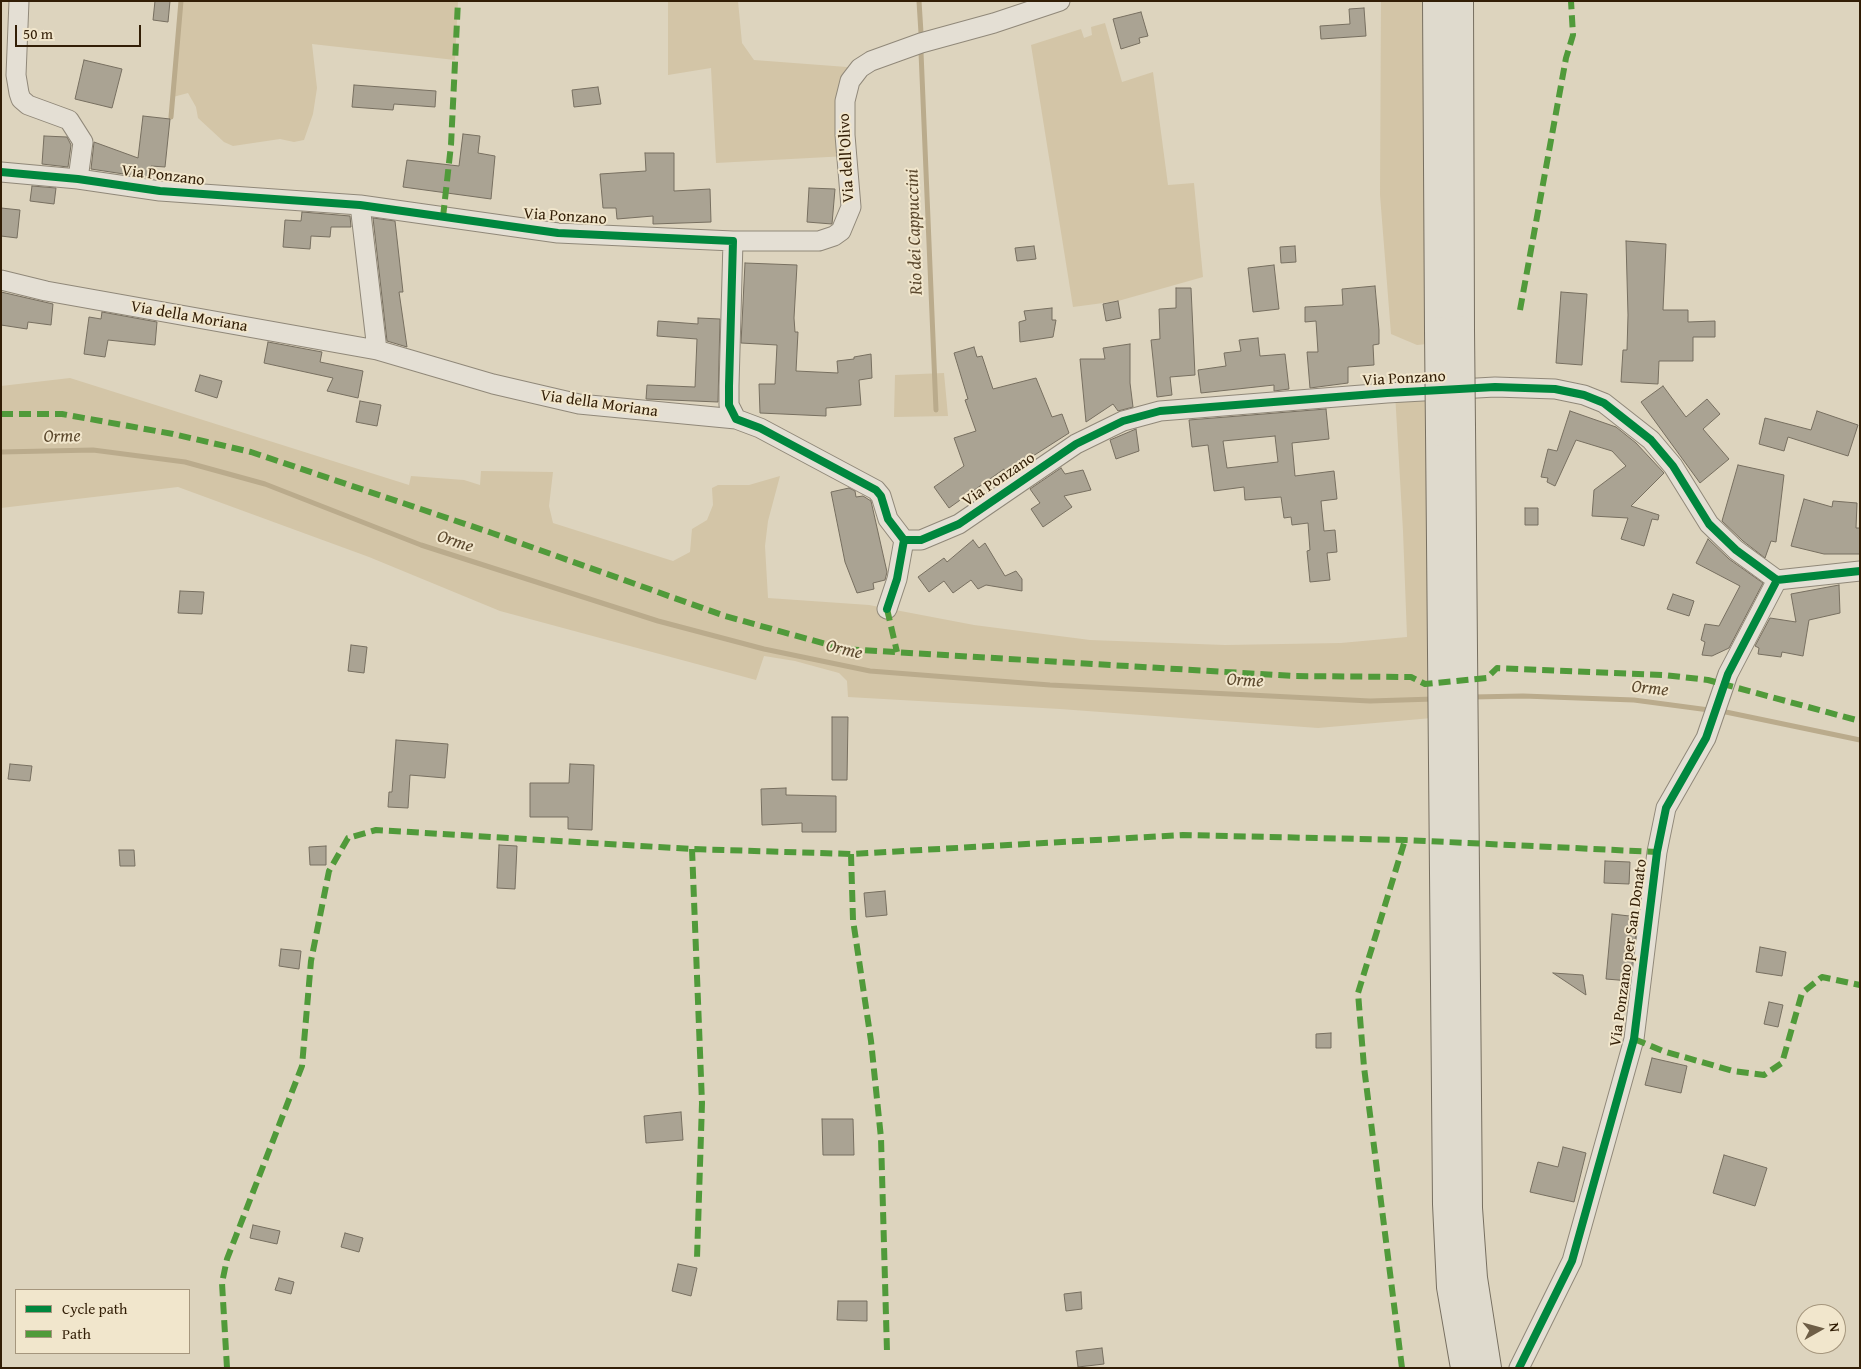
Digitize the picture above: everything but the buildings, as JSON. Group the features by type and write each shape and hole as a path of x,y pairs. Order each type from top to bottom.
{"highway":[{"path":"1437,1 1449,330 1453,724 1468,1208 1472,1278 1487,1368"},
{"path":"1449,330 1459,1"},
{"path":"1453,724 1446,1204 1451,1287 1465,1368"}],"street":[{"path":"19,1 16,75 19,93 21,99 28,105 69,120 84,142 78,179"},
{"name":"Via dell'Olivo","path":"733,241 819,241 834,236 841,231 851,207 845,135 845,101 850,81 860,68 921,43 994,23 1060,1"},
{"name":"Via Ponzano","path":"1,172 78,179 160,191 360,205 558,233 733,241"},
{"path":"360,205 377,350"},
{"path":"733,241 730,405 736,419 760,428 876,490 881,496 888,519 904,540 897,579 887,609"},
{"name":"Via della Moriana","path":"1,280 55,292 377,350 493,384 579,404 736,419"},
{"name":"Via Ponzano","path":"904,540 921,540 946,530 1076,444 1123,421 1160,411 1387,393 1495,388 1555,390 1584,394 1604,403 1627,418 1651,440 1673,466 1710,524 1736,550 1778,580"},
{"path":"1778,580 1860,571"},
{"name":"Via Ponzano per San Donato","path":"1519,1368 1572,1261 1634,1040 1657,852 1666,808 1706,738 1728,674 1778,580"}],"shaded area":[{"path":"181,1 458,1 455,60 312,44 317,88 313,114 304,140 294,142 280,139 233,146 224,142 198,118 196,107 188,93 173,97"},
{"path":"668,1 738,1 742,43 754,60 860,68 850,81 847,156 716,163 711,68 668,75"},
{"path":"1381,1 1425,1 1427,344 1417,345 1391,334 1380,195"},
{"path":"1105,23 1122,82 1153,72 1168,185 1194,183 1203,277 1118,301 1073,307 1031,45 1081,29 1084,38 1092,35 1091,27"},
{"path":"944,373 948,416 894,417 895,375"},
{"path":"70,378 409,485 411,476 464,480 480,485 481,471 553,472 549,506 553,523 673,561 690,552 692,529 707,520 713,505 712,488 718,485 749,485 780,476 768,521 765,546 768,598 869,605 974,625 1090,640 1225,645 1341,643 1407,637 1395,393 1428,391 1432,718 1318,728 1060,709 848,697 847,681 839,673 795,661 764,656 756,680 500,611 369,557 178,487 1,508 1,386"}],"waterway":[{"path":"171,117 181,1"},
{"name":"Rio dei Cappuccini","path":"919,1 921,33"},
{"name":"Rio dei Cappuccini","path":"921,52 936,410"},
{"name":"Orme","path":"1,452 93,450 185,462 265,484 421,545 658,621 764,649 870,671 1050,685 1370,701 1434,699"},
{"name":"Orme","path":"1473,697 1523,696 1634,700 1709,710"},
{"name":"Orme","path":"1721,711 1860,740"}],"marked path":[{"path":"443,217 451,145 458,1"},
{"path":"1520,310 1566,58 1573,35 1571,1"},
{"path":"1,414 62,414 173,434 251,452 492,533 725,616 844,649 1293,676 1411,677 1425,684 1487,678 1497,668 1664,675 1708,680 1860,721"},
{"path":"887,609 897,652"},
{"path":"227,1368 222,1283 227,1259 302,1066 311,961 329,871 348,838 376,830 692,849 851,854 1183,835 1405,840 1657,852"},
{"path":"1402,1368 1364,1067 1358,993 1405,840"},
{"path":"692,849 702,1103 697,1258"},
{"path":"851,854 853,920 871,1041 881,1138 887,1352"},
{"path":"1634,1039 1663,1051 1733,1071 1764,1075 1782,1063 1802,993 1822,977 1860,985"}],"cycle path":[{"path":"1,172 78,179 160,191 360,205 558,233 733,241 729,405 736,419 760,428 876,490 881,496 888,519 904,540"},
{"path":"887,609 897,579 904,540 921,540 959,524 1076,444 1123,421 1160,411 1387,393 1495,387 1555,389 1584,395 1604,403 1651,440 1673,466 1709,524 1736,550 1777,580 1860,571"},
{"path":"1519,1368 1572,1261 1634,1039 1657,852 1666,808 1706,738 1728,674 1777,580"}]}
